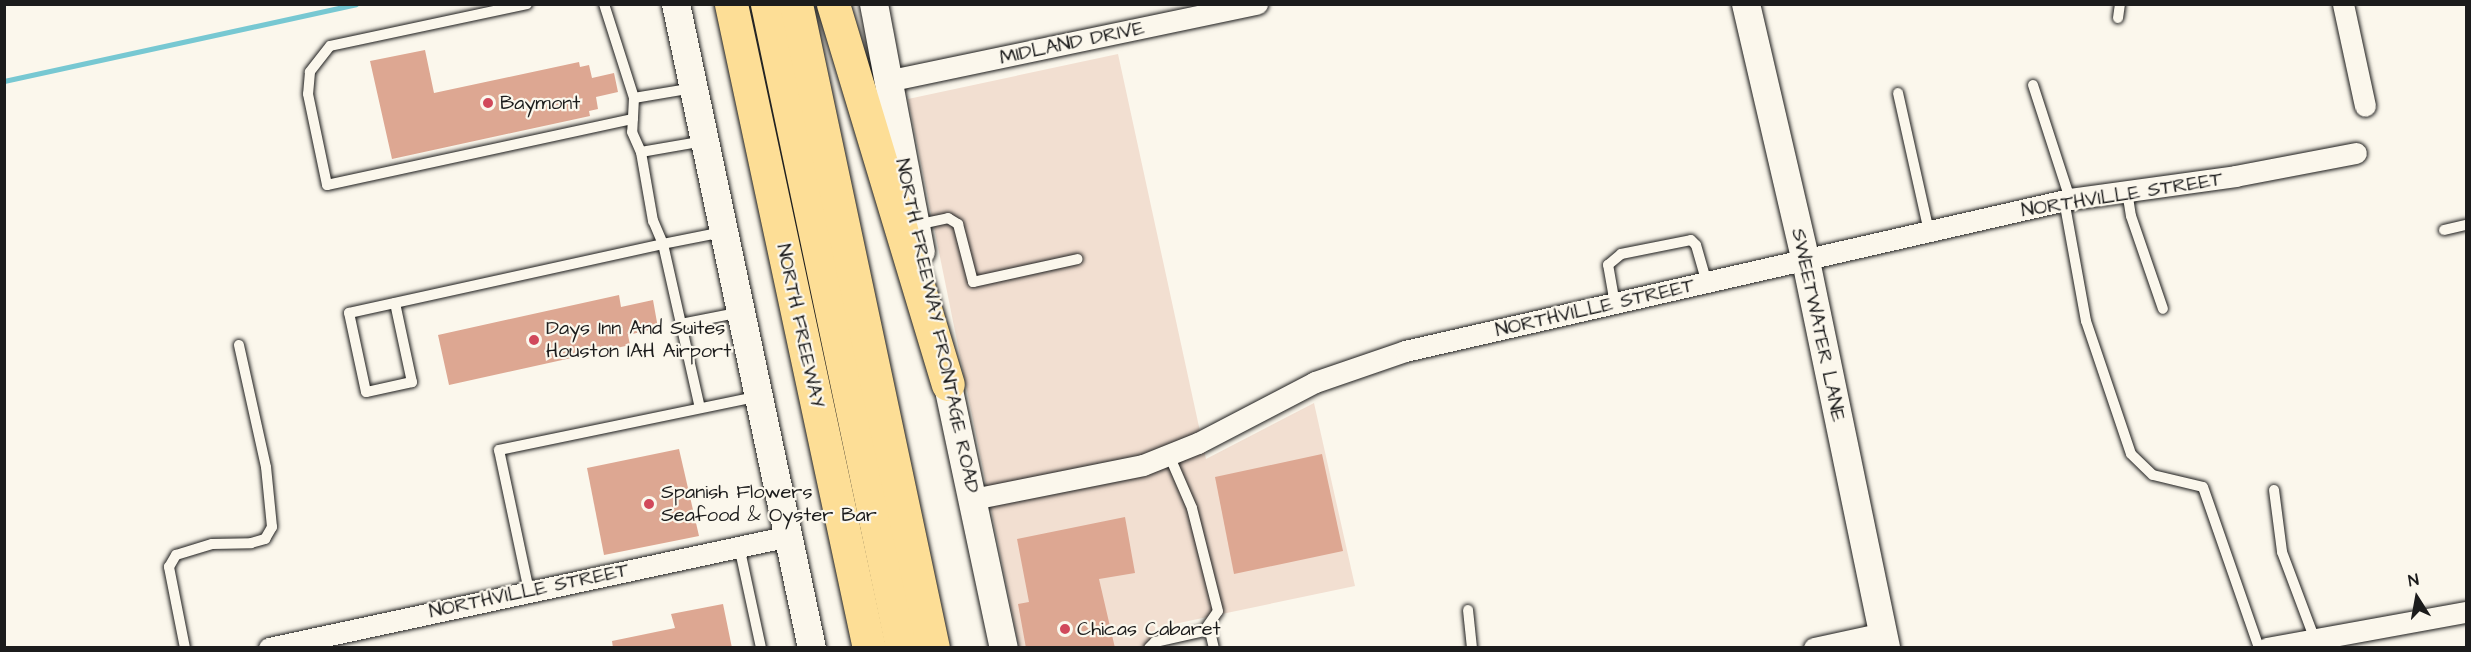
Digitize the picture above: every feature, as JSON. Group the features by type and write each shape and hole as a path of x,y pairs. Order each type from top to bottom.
{"highway":[{"name":"NORTH FREEWAY","path":"731,4 869,648"},
{"name":"NORTH FREEWAY","path":"767,4 902,648"},
{"path":"796,4 933,648"},
{"path":"833,4 948,384"}],"main road":[{"path":"676,4 812,648"},
{"name":"NORTH FREEWAY FRONTAGE ROAD","path":"874,4 887,81 948,384 1004,648"},
{"name":"SWEETWATER LANE","path":"1746,4 1806,261 1884,640"}],"street":[{"name":"MIDLAND DRIVE","path":"887,81 1202,10 1257,4"},
{"path":"2343,4 2365,106"},
{"name":"NORTHVILLE STREET","path":"973,499 1143,465 1363,362 2067,200 2235,176 2356,153"},
{"name":"NORTHVILLE STREET","path":"269,648 789,536"},
{"path":"2267,648 2314,637 2466,612"},
{"path":"1814,648 1884,640"}],"lane":[{"path":"527,4 330,46 310,72 308,94 327,185 633,118"},
{"path":"604,4 634,98 632,132 641,152 653,221 663,244 700,408"},
{"path":"2118,18 2120,4"},
{"path":"2033,85 2067,200 2086,321 2131,454 2153,475 2202,488 2259,648"},
{"path":"634,98 694,88"},
{"path":"1899,93 1929,232"},
{"path":"641,152 705,141"},
{"path":"2127,191 2131,216 2163,309"},
{"path":"916,225 948,218 958,224 973,282 1078,259"},
{"path":"2444,230 2466,225"},
{"path":"395,303 412,382 366,392 349,313 663,244 724,232"},
{"path":"1615,304 1608,265 1621,254 1691,240 1696,245 1707,283"},
{"path":"681,324 741,312"},
{"path":"186,648 170,567 176,555 212,544 251,543 265,539 272,527 266,467 239,345"},
{"path":"529,591 499,450 759,396"},
{"path":"1169,454 1192,508 1216,597 1218,611 1209,627 1214,648"},
{"path":"2274,490 2282,552 2314,637"},
{"path":"739,546 761,648"},
{"path":"1468,610 1472,648"},
{"path":"1149,648 1155,642 1209,627"}],"shaded area":[{"path":"1118,54 1206,459 1314,403 1355,586 1155,628 1159,647 1019,647 908,99"}],"building":[{"name":"Baymont","path":"425,50 434,93 579,62 580,67 589,65 592,78 614,73 618,92 596,97 598,109 589,111 590,116 392,159 370,61"},
{"name":"Days Inn And Suites Houston IAH Airport","path":"619,295 621,307 653,300 658,328 628,335 630,345 449,385 438,335"},
{"path":"679,449 699,536 604,555 587,468"},
{"path":"1322,454 1343,551 1234,574 1215,477"},
{"path":"1125,517 1135,573 1099,579 1115,648 1026,648 1018,604 1029,602 1017,539"},
{"path":"723,604 732,648 613,648 612,641 675,628 671,614"}],"waterway":[{"path":"4,81 356,4"}],"place":[{"name":"Baymont","path":"488,103"},
{"name":"Days Inn And Suites Houston IAH Airport","path":"534,340"},
{"name":"Spanish Flowers Seafood & Oyster Bar","path":"649,504"},
{"name":"Chicas Cabaret","path":"1065,629"}]}
